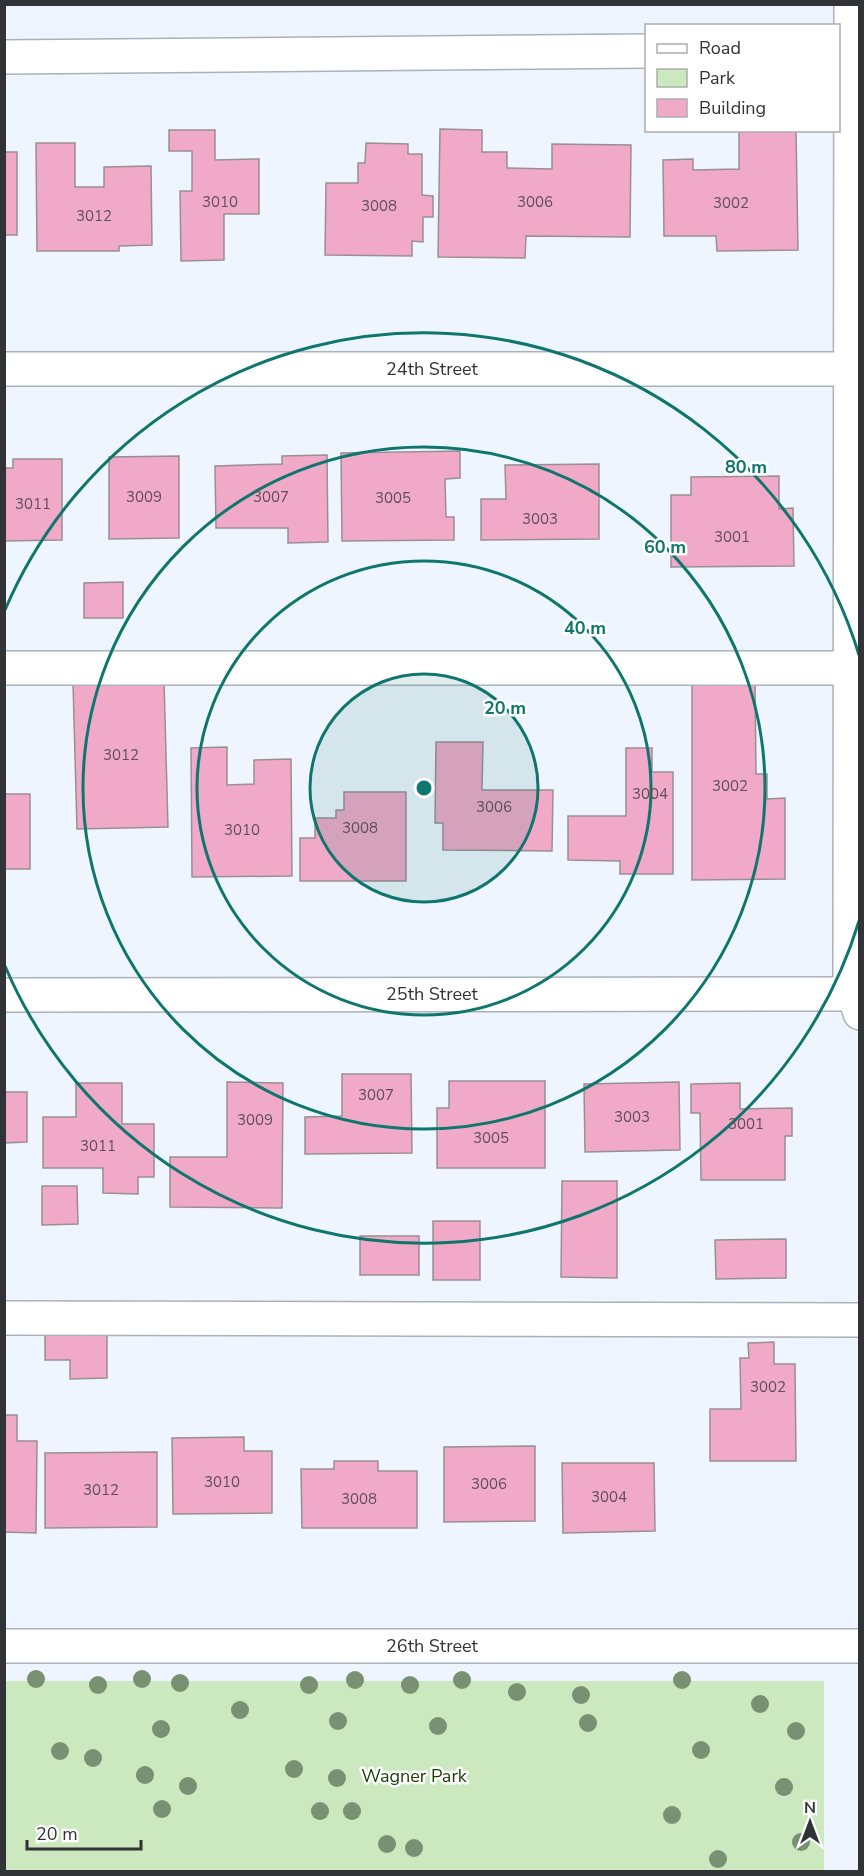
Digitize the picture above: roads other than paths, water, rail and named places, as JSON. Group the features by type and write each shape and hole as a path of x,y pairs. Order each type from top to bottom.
{"street":[{"path":"851,4 855,369 855,668 850,980 858,1000"},
{"path":"4,57 645,51"},
{"name":"24th Street","path":"4,369 855,369"},
{"path":"4,668 855,668"},
{"name":"25th Street","path":"4,995 858,1000"},
{"path":"4,1318 860,1320"},
{"name":"26th Street","path":"4,1646 860,1646"}],"park label":[{"name":"Wagner Park","path":"414,1776"}]}
